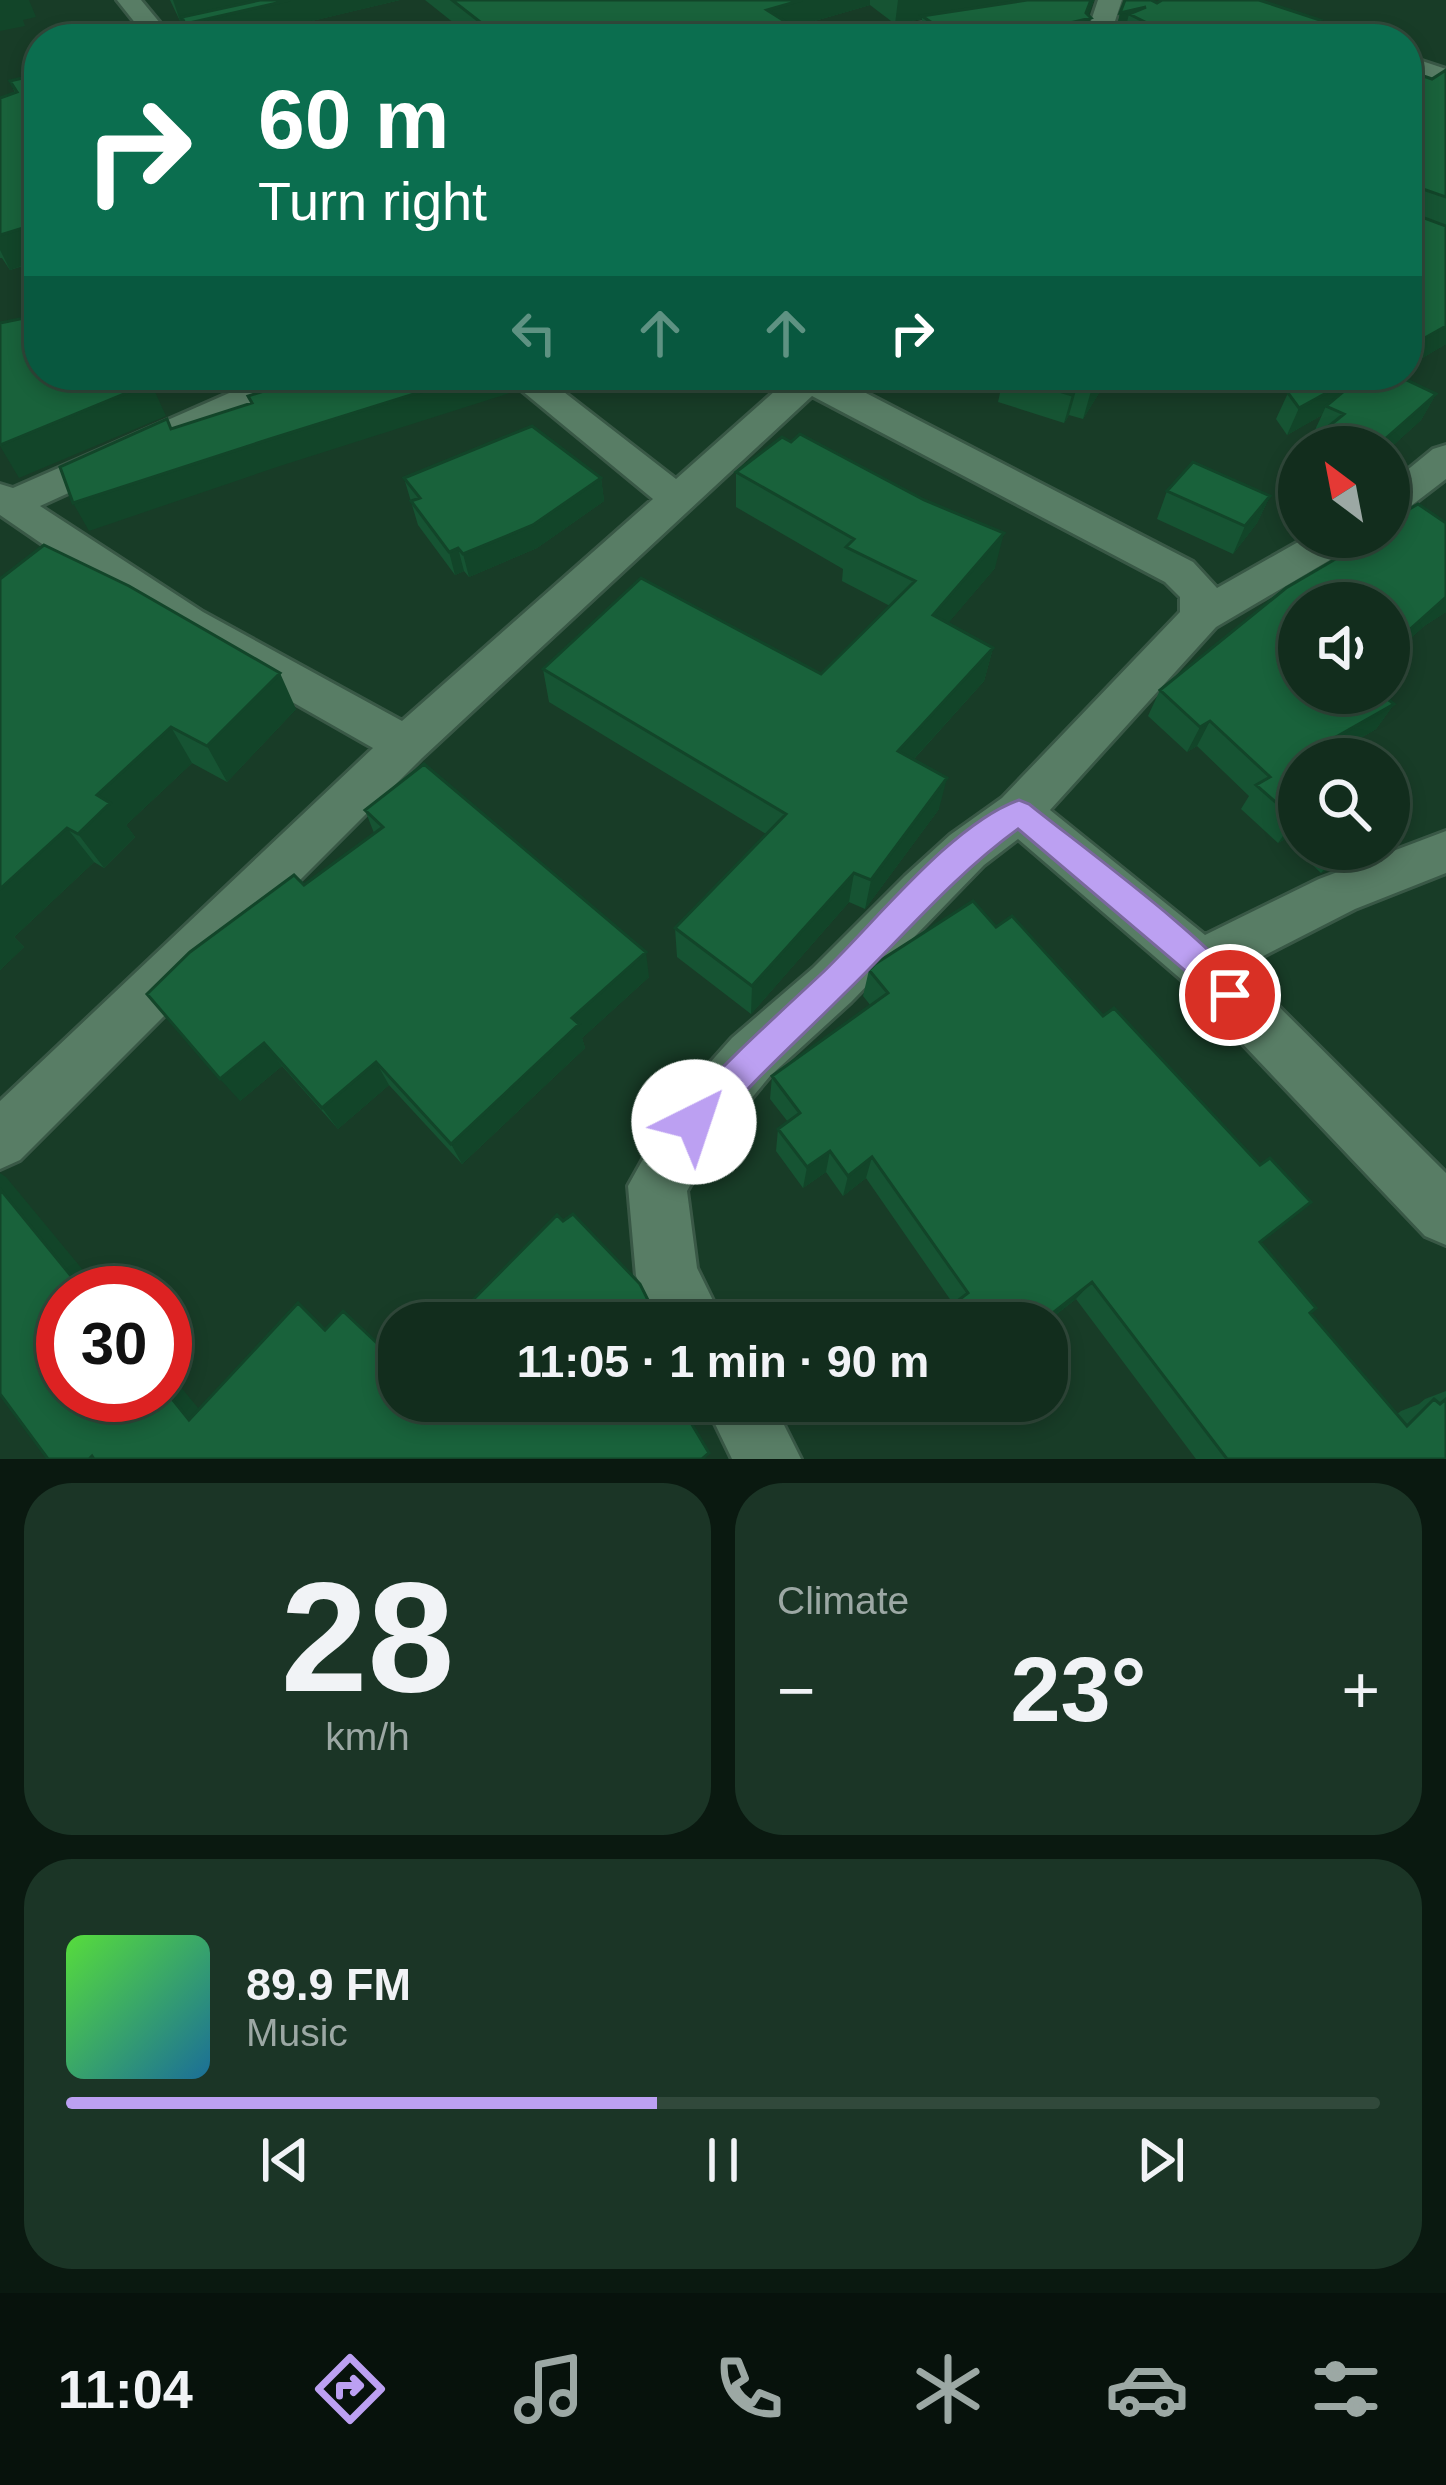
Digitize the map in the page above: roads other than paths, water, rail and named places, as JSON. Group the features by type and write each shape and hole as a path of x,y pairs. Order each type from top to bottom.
{"street":[{"path":"129,0 149,24"},
{"path":"222,24 326,0"},
{"path":"960,24 1066,0"},
{"path":"1209,0 1287,24"},
{"path":"264,390 5,501 48,553 188,622 406,745"},
{"path":"539,390 676,498"},
{"path":"0,1139 406,745 798,390"},
{"path":"834,390 1179,572 1200,593 1201,616"},
{"path":"1410,489 1446,457"},
{"path":"681,1302 667,1276 657,1186 694,1122 751,1058 832,986 938,877 1019,812 1201,616 1302,558"},
{"path":"1019,812 1199,963 1446,1215"},
{"path":"1199,963 1337,894 1446,852"},
{"path":"748,1422 768,1459"}]}
